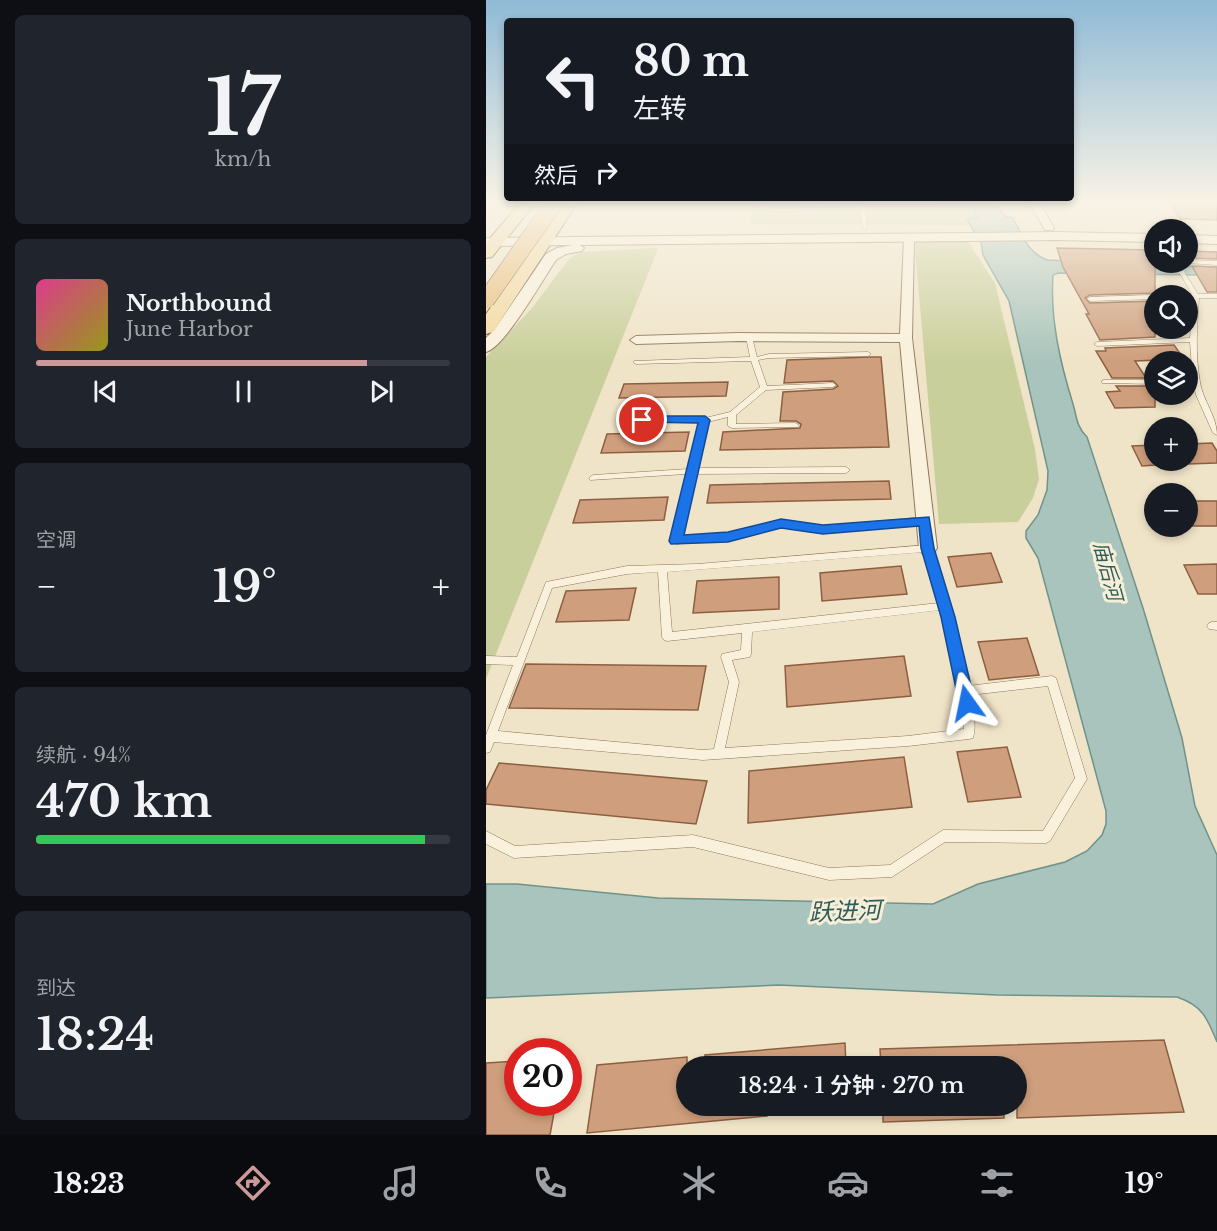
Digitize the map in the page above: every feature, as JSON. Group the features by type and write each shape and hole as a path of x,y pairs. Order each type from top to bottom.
{"highway":[{"path":"486,268 496,255"},
{"path":"486,300 518,255"}],"main road":[{"path":"486,328 537,255"}],"street":[{"path":"486,347 500,333 554,255"},
{"path":"908,255 906,338 927,548"},
{"path":"636,340 749,337 906,338"}],"lane":[{"path":"1198,262 1217,263"},
{"path":"1198,296 1217,296"},
{"path":"1090,299 1144,297"},
{"path":"749,337 764,388"},
{"path":"1097,344 1193,340 1194,351"},
{"path":"636,362 868,354"},
{"path":"1104,382 1144,382"},
{"path":"642,420 705,420 732,414 764,388 833,385"},
{"path":"1198,391 1217,433"},
{"path":"732,414 732,426 795,425"},
{"path":"705,420 676,541 728,537 781,524 823,529 924,520"},
{"path":"593,478 691,471 846,470"},
{"path":"486,748 549,585 627,570 927,548 945,606 969,715 969,734 908,741 703,755 492,736"},
{"path":"662,569 667,636 945,606"},
{"path":"718,754 734,682 726,657 746,654 747,628"},
{"path":"486,660 519,661"},
{"path":"486,837 514,852 693,841 829,874 892,872 943,836 1046,837 1081,779 1052,681 964,691"}],"green space":[{"path":"575,255 656,255 486,679 486,357 532,308 569,259"},
{"path":"916,255 977,255 995,283 1035,449 1039,479 1033,498 1018,522 939,524"}],"water":[{"path":"983,255 1037,255 1047,260 1144,264 1144,273 1198,273 1198,267 1202,275 1058,273 1053,275 1052,291 1057,340 1077,421 1087,437 1143,608 1182,738 1195,806 1217,855 1217,1042 1203,1014 1193,1004 1177,997 997,995 779,985 486,998 486,884 517,884 658,898 933,904 978,884 1065,862 1087,851 1102,835 1106,824 1106,811 1038,558 1026,538 1026,531 1038,515 1047,490 1048,471 1009,301"}],"building":[{"path":"1059,255 1144,255 1144,273 1155,273 1155,285 1144,285 1144,293 1090,295 1085,298 1090,303 1144,301 1144,338 1100,340 1086,314 1089,314 1063,267"},
{"path":"1198,255 1217,255 1217,259 1198,258"},
{"path":"1198,266 1217,267 1217,292 1207,292 1196,273 1198,273"},
{"path":"1174,345 1178,351 1144,351 1144,361 1135,361 1144,378 1112,378 1096,351 1106,351 1105,348"},
{"path":"881,357 889,447 720,450 723,432 800,428 801,424 796,421 780,421 783,392 833,389 838,386 833,381 784,383 787,360"},
{"path":"728,382 726,396 619,398 624,384"},
{"path":"1116,386 1144,386 1144,405 1155,405 1155,407 1115,408 1106,392 1120,391"},
{"path":"689,432 685,451 601,453 607,434"},
{"path":"1212,443 1217,451 1217,463 1198,464 1198,444"},
{"path":"1144,445 1144,466 1142,466 1132,446"},
{"path":"889,481 891,499 707,503 710,485"},
{"path":"668,497 664,520 573,523 580,500"},
{"path":"1198,501 1217,501 1217,526 1198,526"},
{"path":"991,553 1002,582 957,587 948,557"},
{"path":"1217,564 1217,594 1198,594 1184,565"},
{"path":"901,566 907,594 822,601 820,573"},
{"path":"779,577 779,609 693,613 697,581"},
{"path":"636,588 629,620 556,622 566,591"},
{"path":"1027,638 1039,675 989,680 978,642"},
{"path":"904,656 911,696 787,707 785,666"},
{"path":"526,664 706,666 698,710 509,708"},
{"path":"1007,747 1021,797 968,802 957,752"},
{"path":"904,757 912,807 748,823 749,771"},
{"path":"499,763 707,781 696,824 486,804 486,790"},
{"path":"1164,1040 1184,1112 1017,1118 1017,1116 1027,1116 1027,1056 880,1056 880,1049"},
{"path":"845,1043 846,1056 705,1056"},
{"path":"676,1058 676,1116 767,1116 587,1133 597,1065"},
{"path":"504,1062 504,1116 553,1116 550,1135 486,1135 486,1063"},
{"path":"883,1116 1004,1116 1004,1118 883,1122"}],"route":[{"path":"642,420 705,420 676,541 728,537 781,524 823,529 924,520 927,548 948,617 967,703"}],"water label":[{"name":"庙后河","path":"1108,571"},
{"name":"跃进河","path":"845,911"}]}
